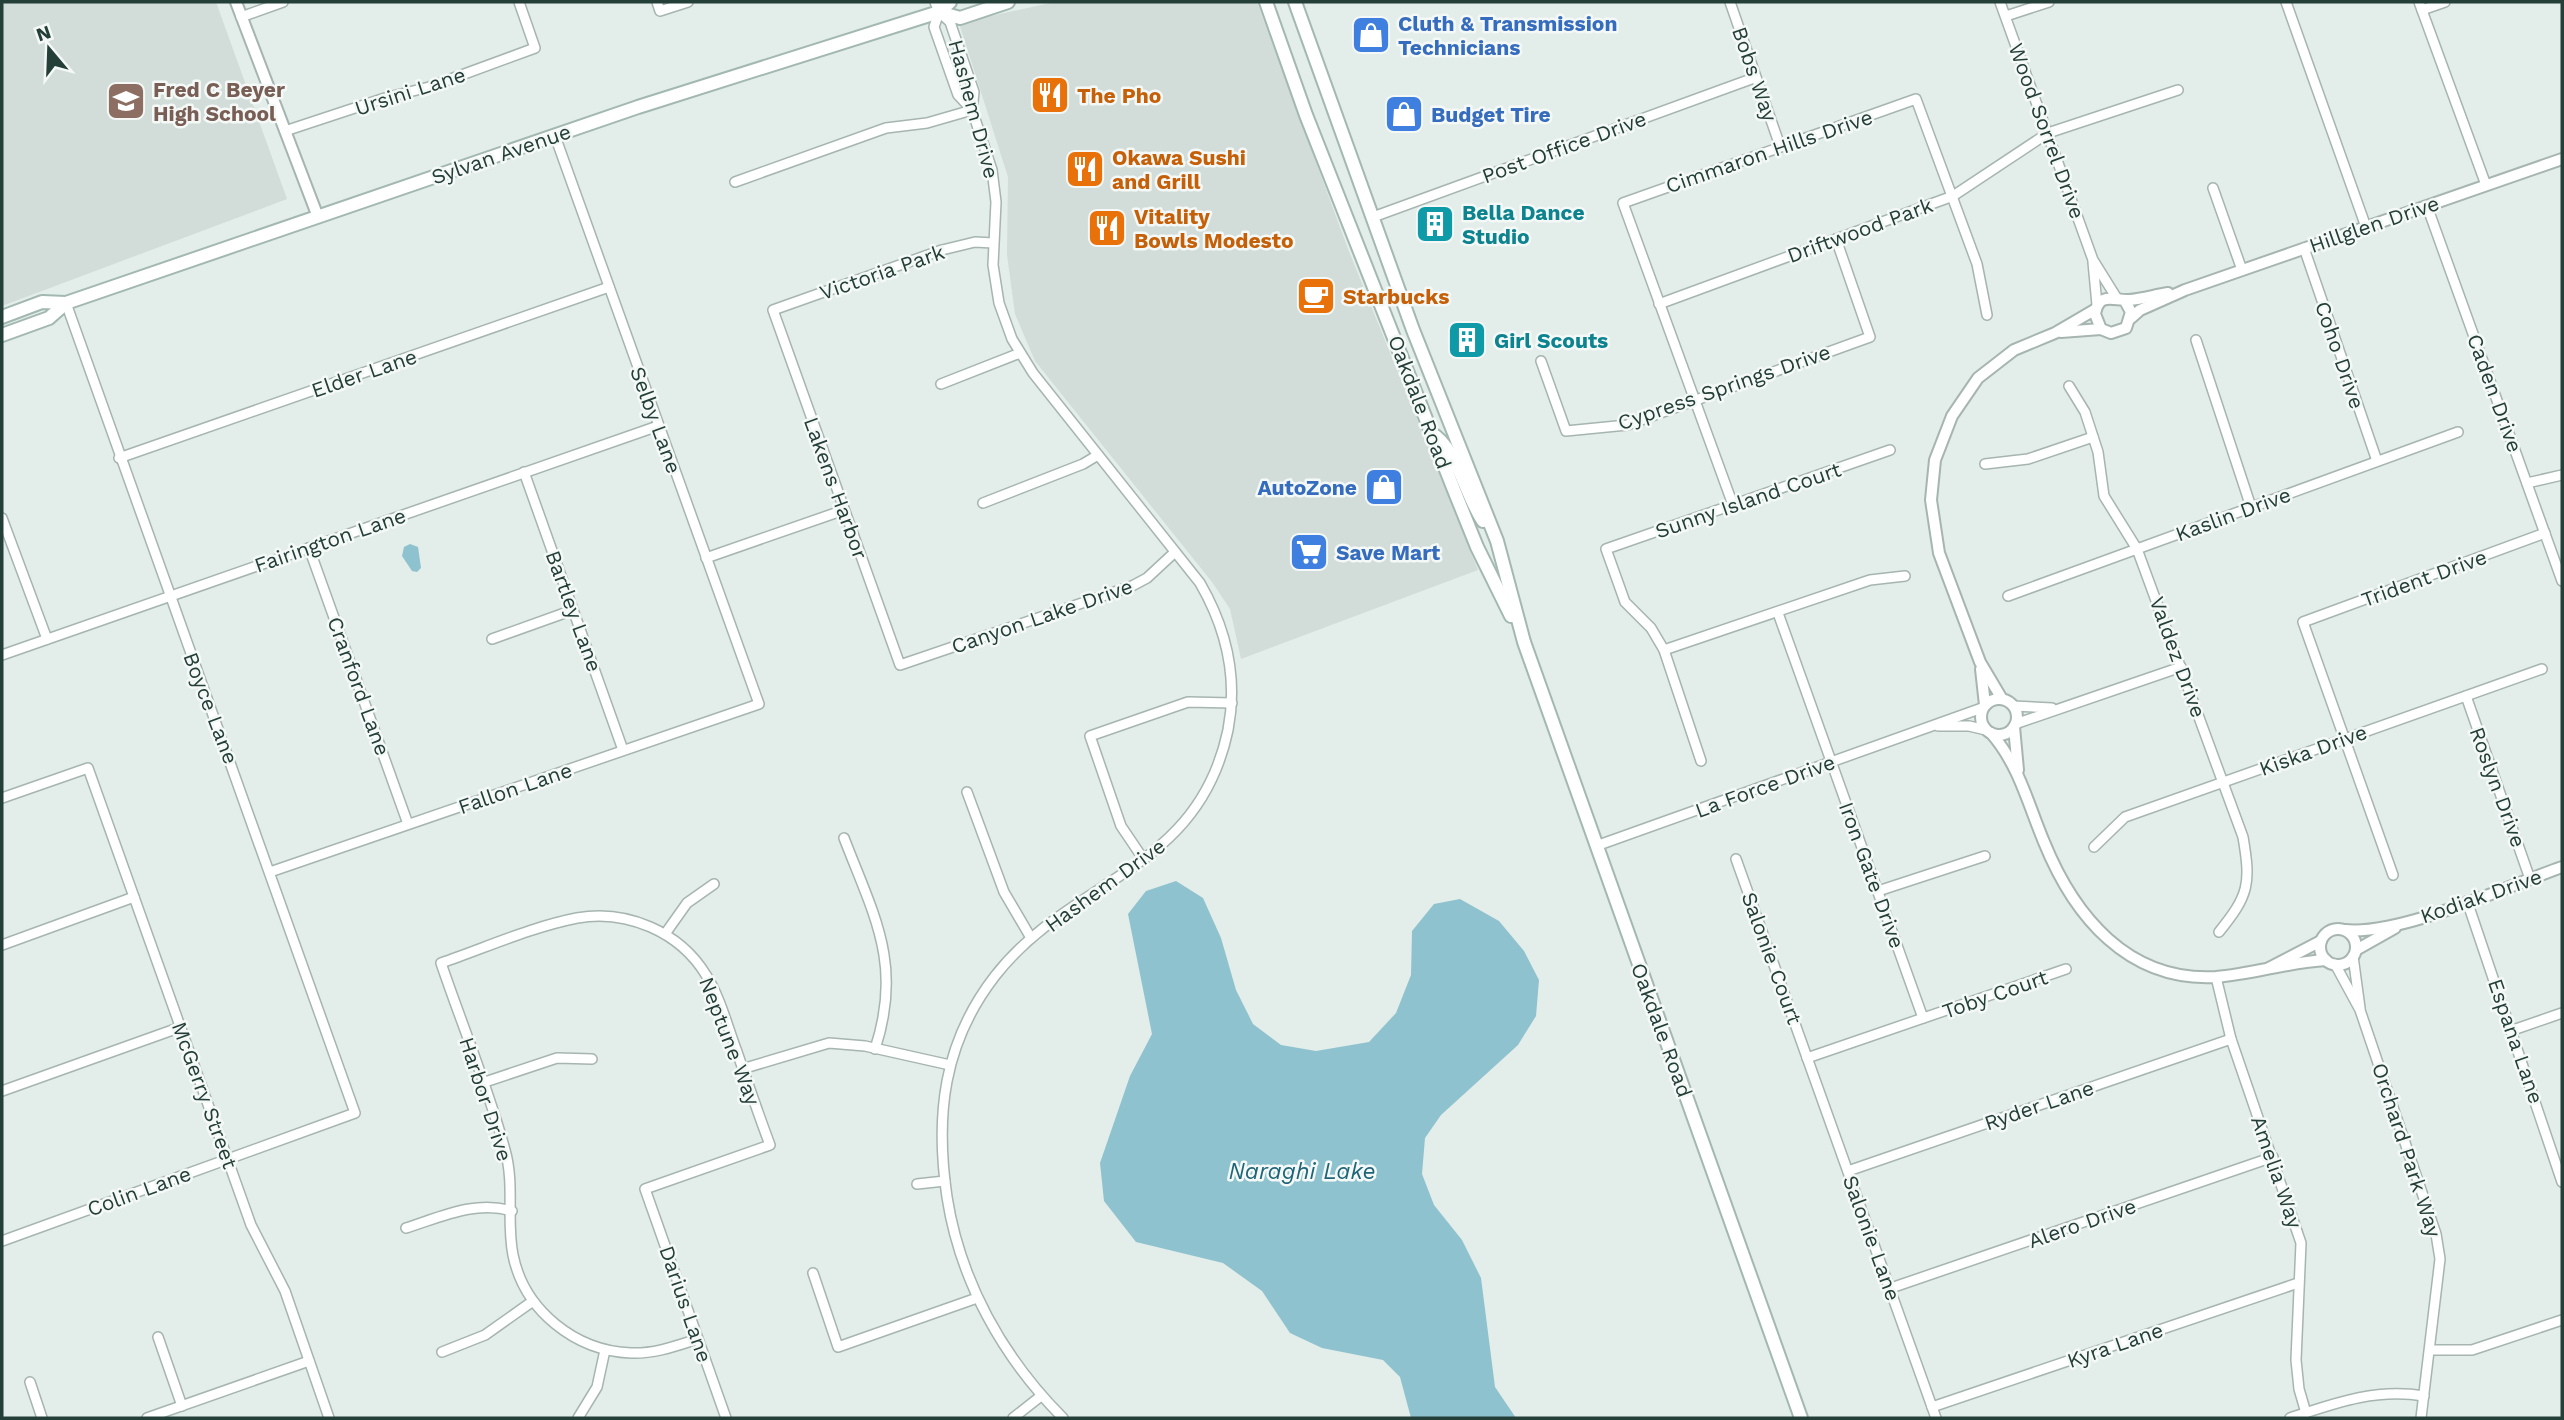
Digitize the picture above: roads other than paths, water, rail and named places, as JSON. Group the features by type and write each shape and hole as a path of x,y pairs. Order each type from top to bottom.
{"main road":[{"name":"Sylvan Avenue","path":"2,317 42,302 65,303 950,2"},
{"name":"Sylvan Avenue","path":"937,7 960,18 1008,2"},
{"name":"Oakdale Road","path":"1266,2 1306,115 1477,547 1524,642"},
{"name":"Oakdale Road","path":"1295,2 1413,330 1497,541 1524,642 1801,1418"},
{"name":"Sylvan Avenue","path":"2,335 49,318 65,303"},
{"path":"1432,433 1444,441 1451,451 1473,506 1497,541"}],"street":[{"path":"236,2 317,217"},
{"path":"241,17 283,2"},
{"name":"Ursini Lane","path":"285,131 385,98 429,87 535,48 519,2"},
{"path":"659,6 688,2"},
{"name":"Bobs Way","path":"1730,2 1754,78 1780,146"},
{"name":"Wood Sorrel Drive","path":"2000,2 2093,260 2120,299"},
{"path":"2006,16 2049,2"},
{"path":"2286,2 2367,227"},
{"path":"2445,2 2421,6 2486,186"},
{"path":"735,182 886,128 927,123 972,110 958,95 934,27 937,7"},
{"name":"Hashem Drive","path":"937,7 950,22 974,92 972,110 994,181 993,243 999,303 1020,353 1200,583 1218,618 1230,662 1231,703 1224,746 1211,783 1186,821 1144,860 1031,938 984,992 969,1017 950,1065 941,1127 945,1181 957,1242 977,1298 1008,1352 1041,1396 1063,1418"},
{"name":"Post Office Drive","path":"1373,217 1754,78"},
{"name":"Driftwood Park","path":"1659,304 1953,196 2048,133 2178,90"},
{"name":"Cimmaron Hills Drive","path":"1659,304 1623,203 1916,99 1953,196"},
{"name":"Selby Lane","path":"555,136 759,704"},
{"name":"Hillglen Drive","path":"2055,333 2101,329 2111,333 2122,331 2131,318 2185,290 2562,159"},
{"path":"2213,188 2242,270"},
{"path":"1953,196 1977,264 1987,316"},
{"name":"Caden Drive","path":"2427,206 2562,582"},
{"name":"Cypress Springs Drive","path":"1541,362 1566,431 1627,425 1870,337 1836,239"},
{"name":"Victoria Park","path":"772,310 942,250 975,242 993,243"},
{"name":"Coho Drive","path":"2304,248 2376,461"},
{"name":"Wood Sorrel Drive","path":"2093,260 2096,307"},
{"name":"Elder Lane","path":"119,458 609,287"},
{"name":"Hillglen Drive","path":"2002,699 1980,662 1935,536 1931,500 1935,460 1952,416 1978,378 2014,350 2055,333 2096,307 2105,298 2120,299 2185,290"},
{"path":"2120,299 2131,318"},
{"name":"Boyce Lane","path":"65,303 355,1113"},
{"path":"1659,304 1733,505"},
{"path":"2096,307 2095,320 2101,329"},
{"name":"Lakens Harbor","path":"772,310 900,665"},
{"path":"2196,340 2251,507"},
{"path":"941,384 1020,353"},
{"name":"Valdez Drive","path":"2069,386 2085,412 2093,437 2104,496 2137,549 2243,836 2249,868 2243,901 2219,932"},
{"name":"Fairington Lane","path":"2,655 658,426"},
{"name":"Kaslin Drive","path":"2008,596 2458,432"},
{"path":"1985,464 2028,459 2093,437"},
{"name":"Sunny Island Court","path":"1664,650 1651,628 1625,602 1606,549 1890,450"},
{"path":"984,503 1083,464 1098,455"},
{"name":"Bartley Lane","path":"524,472 623,750"},
{"path":"2527,483 2562,475"},
{"path":"706,558 844,510"},
{"path":"2,518 47,639"},
{"name":"Trident Drive","path":"2346,738 2303,622 2545,533"},
{"name":"Cranford Lane","path":"309,548 408,824"},
{"name":"Canyon Lake Drive","path":"900,665 1132,586 1147,578 1175,552"},
{"path":"1701,761 1664,650 1870,580 1905,576"},
{"path":"492,639 573,610"},
{"name":"Iron Gate Drive","path":"1778,613 1923,1018"},
{"name":"Hillglen Drive","path":"1980,662 1984,707"},
{"name":"La Force Drive","path":"1933,727 1969,726 2001,735 2015,725 2057,708 2181,667"},
{"name":"Kiska Drive","path":"2094,846 2125,817 2542,669"},
{"name":"Roslyn Drive","path":"2466,696 2530,878"},
{"name":"La Force Drive","path":"1596,846 1933,727 1984,707 1993,699 2002,699 2013,706 2057,708"},
{"path":"1144,860 1121,826 1090,736 1188,702 1231,703"},
{"name":"Fallon Lane","path":"270,872 759,704"},
{"path":"2013,706 2018,773"},
{"path":"1984,707 1981,720 2018,773 2056,871 2072,902 2108,939 2152,966 2196,976 2216,977 2269,968 2344,963 2355,953 2354,938 2345,930 2333,930 2322,941 2269,968"},
{"path":"2346,738 2393,875"},
{"name":"McGerry Street","path":"2,798 88,768 251,1225 285,1291 329,1418"},
{"path":"967,792 1004,892 1031,938"},
{"path":"844,838 878,928 887,968 887,1002 875,1049"},
{"path":"1878,891 1985,856"},
{"name":"Salonie Court","path":"1736,859 1807,1058"},
{"name":"Kodiak Drive","path":"2345,930 2367,931 2400,924 2562,867"},
{"path":"665,934 687,902 714,884"},
{"path":"2,945 135,897"},
{"name":"Espana Lane","path":"2467,901 2562,1182"},
{"name":"Neptune Way","path":"441,964 578,918 614,916 642,923 665,934 684,948 707,975 770,1145 645,1189"},
{"name":"Kodiak Drive","path":"2355,953 2400,924"},
{"path":"2322,941 2321,952 2330,962"},
{"name":"Orchard Park Way","path":"2355,953 2360,1010"},
{"name":"Orchard Park Way","path":"2330,962 2360,1010 2436,1234 2440,1259 2421,1418"},
{"name":"Harbor Drive","path":"441,964 505,1149 512,1211 513,1254 517,1269 533,1301 558,1327 588,1345 605,1350 648,1352 698,1339"},
{"name":"Toby Court","path":"1807,1058 2066,969"},
{"name":"Amelia Way","path":"2216,977 2231,1039 2301,1242 2296,1360 2298,1389 2306,1413"},
{"path":"2512,1030 2562,1013"},
{"path":"2,1091 181,1027"},
{"name":"Ryder Lane","path":"1847,1171 2231,1039"},
{"path":"743,1069 828,1043 875,1049 950,1065"},
{"path":"482,1083 557,1058 592,1059"},
{"name":"Salonie Lane","path":"1807,1058 1936,1418"},
{"name":"Colin Lane","path":"2,1241 355,1113"},
{"name":"Alero Drive","path":"1891,1289 2273,1157"},
{"path":"917,1184 945,1181"},
{"name":"Darius Lane","path":"645,1189 726,1418"},
{"path":"406,1228 464,1209 493,1207 512,1211"},
{"path":"813,1273 838,1347 977,1298"},
{"name":"Kyra Lane","path":"1932,1408 2298,1283"},
{"path":"442,1352 485,1335 533,1301"},
{"path":"2430,1350 2472,1350 2562,1320"},
{"path":"158,1337 182,1406"},
{"path":"578,1418 597,1387 605,1350"},
{"path":"147,1418 309,1362"},
{"path":"30,1382 42,1418"},
{"path":"2290,1418 2358,1396 2381,1392 2424,1396"},
{"path":"1013,1418 1041,1396"}],"water":[{"path":"410,544 418,547 421,568 417,572 412,571 402,556 404,547"},
{"name":"Naraghi Lake","path":"1176,881 1203,898 1221,938 1236,990 1253,1024 1281,1045 1316,1051 1369,1042 1396,1013 1411,975 1412,931 1434,904 1460,899 1499,921 1524,951 1539,980 1536,1016 1518,1045 1441,1115 1425,1138 1422,1174 1434,1205 1462,1240 1481,1278 1495,1387 1516,1418 1411,1418 1400,1377 1383,1360 1322,1348 1290,1333 1262,1291 1223,1263 1136,1242 1104,1201 1100,1163 1130,1076 1152,1034 1128,914 1146,891"}],"place":[{"name":"Cluth & Transmission Technicians","path":"1371,35"},
{"name":"The Pho","path":"1050,95"},
{"name":"Fred C Beyer High School","path":"126,101"},
{"name":"Budget Tire","path":"1404,114"},
{"name":"Okawa Sushi and Grill","path":"1085,169"},
{"name":"Bella Dance Studio","path":"1435,224"},
{"name":"Vitality Bowls Modesto","path":"1107,228"},
{"name":"Starbucks","path":"1316,296"},
{"name":"Girl Scouts","path":"1467,340"},
{"name":"AutoZone","path":"1384,487"},
{"name":"Save Mart","path":"1309,552"}]}
